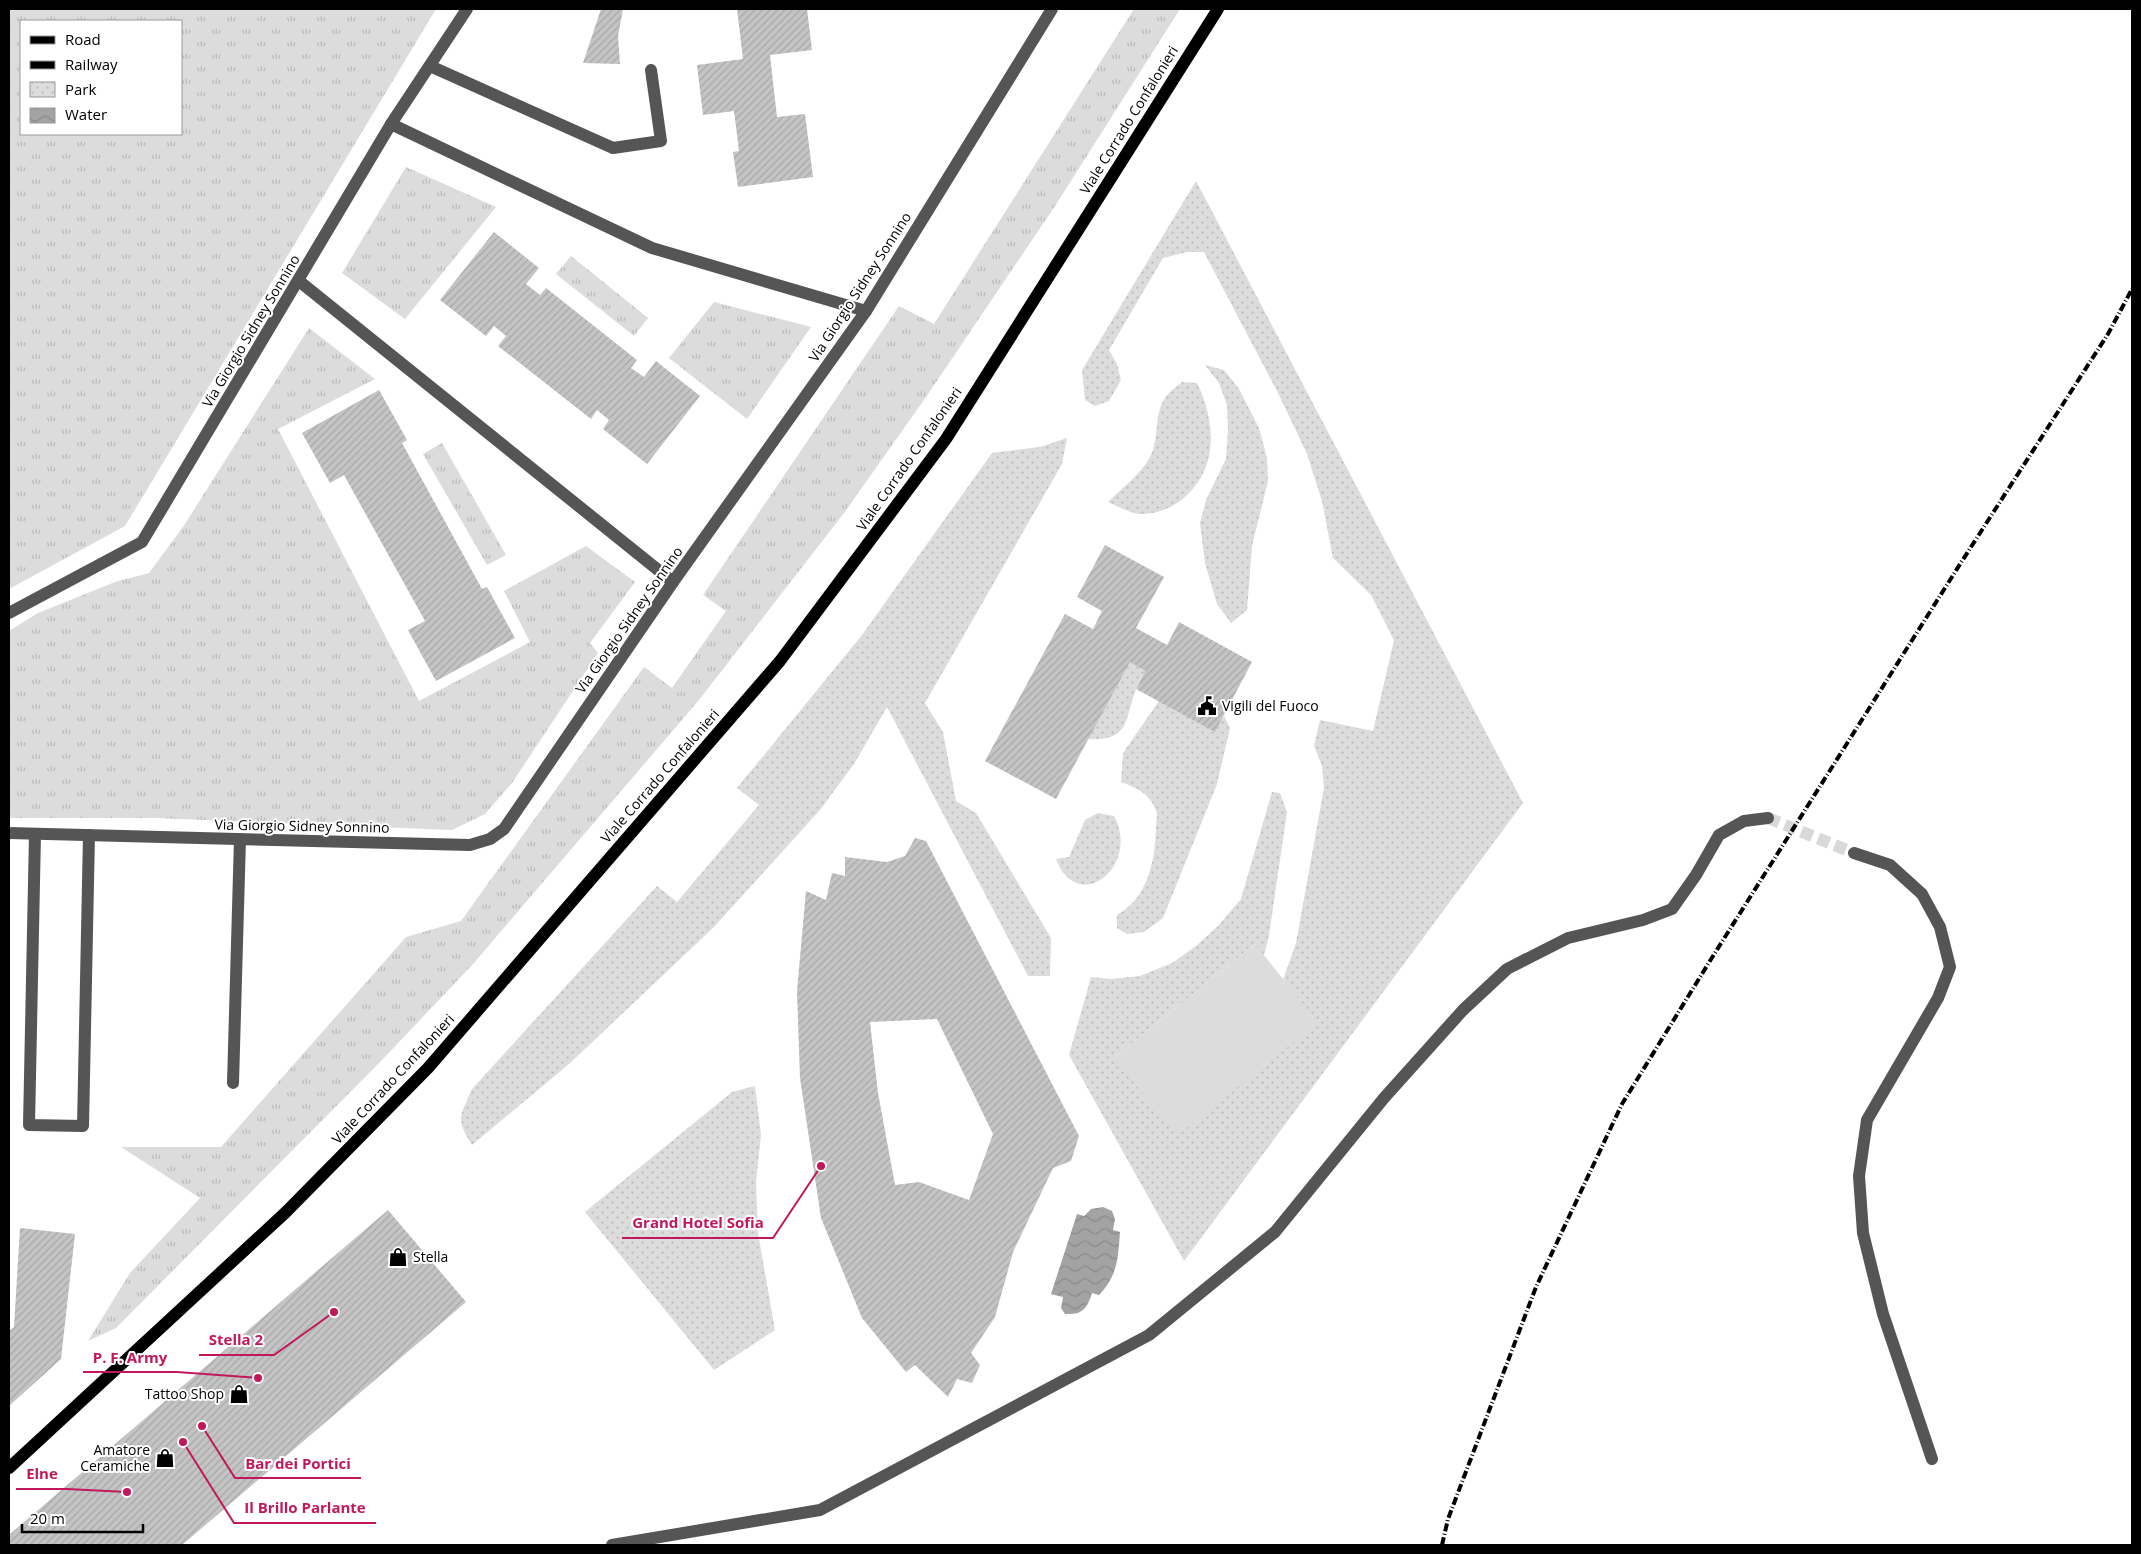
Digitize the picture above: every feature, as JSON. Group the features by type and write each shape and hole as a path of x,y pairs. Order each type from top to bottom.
{"main road":[{"name":"Viale Corrado Confalonieri","path":"9,1468 286,1212 428,1068 780,661 946,439 1218,9"}],"street":[{"name":"Via Giorgio Sidney Sonnino","path":"9,613 142,542 391,124 467,9"},
{"name":"Via Giorgio Sidney Sonnino","path":"9,833 470,845 490,839 504,829 673,582 866,311 1052,9"},
{"path":"430,66 613,148 661,141 651,70"},
{"path":"391,124 652,248 866,311"},
{"path":"299,281 673,582"},
{"path":"612,1545 820,1510 1149,1335 1275,1232 1384,1098 1463,1010 1507,969 1568,938 1643,920 1672,909 1696,875 1719,835 1744,820 1768,818"},
{"path":"35,834 29,1125 83,1126 89,835"},
{"path":"233,1083 240,839"},
{"path":"1854,853 1890,865 1922,894 1940,927 1950,966 1938,998 1867,1120 1858,1176 1864,1233 1883,1314 1932,1459"}],"green space":[{"path":"9,9 436,9 125,526 9,589"},
{"path":"1134,9 1180,9 1055,206 926,397 844,513 699,700 473,964 383,1059 116,1328 88,1341 130,1273 200,1198 121,1147 221,1147 406,937 461,921 644,667 672,688 726,611 703,595 899,306 934,324"},
{"path":"406,167 496,207 405,319 342,273"},
{"path":"1196,181 1523,803 1184,1261 1069,1055 1091,977 1111,979 1140,976 1172,963 1196,946 1218,926 1241,899 1272,792 1280,793 1287,812 1269,935 1264,956 1255,944 1114,1058 1317,1022 1283,980 1296,943 1324,788 1322,766 1314,746 1320,720 1373,731 1394,640 1371,595 1333,558 1322,501 1307,454 1279,395 1204,252 1187,252 1163,258 1109,350 1117,364 1121,380 1109,401 1095,406 1085,400 1082,370"},
{"path":"571,256 648,318 634,336 556,274"},
{"path":"714,302 811,327 747,419 669,358"},
{"path":"309,328 375,379 278,429 419,701 530,642 504,591 586,546 635,582 590,643 598,653 512,783 485,814 452,830 154,818 9,818 9,631 38,613 115,582 149,573 183,527"},
{"path":"1205,365 1224,370 1239,389 1259,428 1267,458 1268,481 1252,546 1247,610 1231,623 1217,604 1205,563 1200,523 1206,500 1226,459 1228,430 1227,405 1219,383"},
{"path":"1182,382 1197,383 1204,399 1211,433 1207,463 1196,485 1177,503 1153,513 1140,514 1108,502 1146,464 1155,443 1161,405 1168,394"},
{"path":"1067,438 1062,464 925,703 943,732 956,801 976,813 1051,938 1050,976 1028,976 887,707 854,764 820,810 713,928 569,1064 472,1145 463,1129 461,1117 472,1089 657,886 677,902 759,805 737,788 862,635 992,453 1040,447"},
{"path":"442,443 506,555 487,565 423,454"},
{"path":"1130,662 1145,671 1137,686 1124,726 1112,736 1102,739 1088,739"},
{"path":"1159,701 1215,731 1224,716 1230,728 1217,784 1163,918 1144,932 1127,934 1117,928 1117,915 1128,908 1136,899 1148,877 1154,853 1157,814 1153,804 1146,795 1121,782 1123,753"},
{"path":"1098,813 1114,816 1120,834 1120,852 1114,866 1104,878 1092,884 1079,884 1066,876 1056,859 1069,857 1085,820"},
{"path":"1255,944 1318,1023 1177,1136 1114,1058"},
{"path":"755,1086 761,1135 756,1182 758,1233 775,1330 714,1370 585,1212 732,1092"}],"water":[{"path":"1103,1207 1112,1211 1115,1219 1113,1230 1120,1232 1116,1266 1110,1280 1099,1295 1092,1293 1086,1307 1080,1312 1065,1314 1061,1308 1063,1297 1051,1294 1077,1214 1084,1216 1091,1209"}],"building":[{"path":"601,9 623,9 618,36 620,64 583,63"},
{"path":"737,9 807,9 812,50 770,55 777,117 805,114 813,177 738,187 733,152 739,151 734,111 703,115 697,65 743,59"},
{"path":"494,232 539,268 526,284 540,295 546,288 637,360 631,368 644,377 656,361 700,396 647,464 603,429 609,420 597,410 591,419 498,346 506,336 494,326 486,336 440,300"},
{"path":"379,390 407,440 402,443 482,589 487,587 515,638 436,681 408,630 425,621 344,475 330,483 302,433"},
{"path":"1105,545 1164,577 1136,628 1167,645 1179,622 1252,662 1215,732 1136,689 1145,671 1130,662 1056,799 985,761 1065,614 1093,629 1102,611 1077,597"},
{"path":"915,838 926,841 1079,1136 1071,1161 1053,1168 1013,1252 995,1317 971,1353 980,1365 972,1383 957,1379 948,1397 915,1365 906,1372 862,1318 821,1218 800,1078 797,991 806,891 826,900 832,873 845,876 845,857 887,862 905,856","holes":["937,1019 993,1134 969,1200 919,1182 895,1185 878,1093 870,1022"]},
{"path":"388,1210 466,1302 182,1545 9,1545 9,1535"},
{"path":"20,1228 75,1234 61,1359 9,1406 9,1331 14,1327"}],"tunnel":[{"path":"1768,818 1854,853"}],"railway":[{"path":"1442,1545 1448,1519 1536,1287 1622,1104 1962,561 2108,334 2132,289"}],"place":[{"name":"Vigili del Fuoco","path":"1207,706"},
{"name":"Grand Hotel Sofia","path":"821,1166"},
{"name":"Stella","path":"398,1257"},
{"name":"Stella 2","path":"334,1312"},
{"name":"P. F. Army","path":"258,1378"},
{"name":"Tattoo Shop","path":"239,1394"},
{"name":"Bar dei Portici","path":"202,1426"},
{"name":"Il Brillo Parlante","path":"183,1442"},
{"name":"Amatore Ceramiche","path":"165,1458"},
{"name":"Elne","path":"127,1492"}]}
